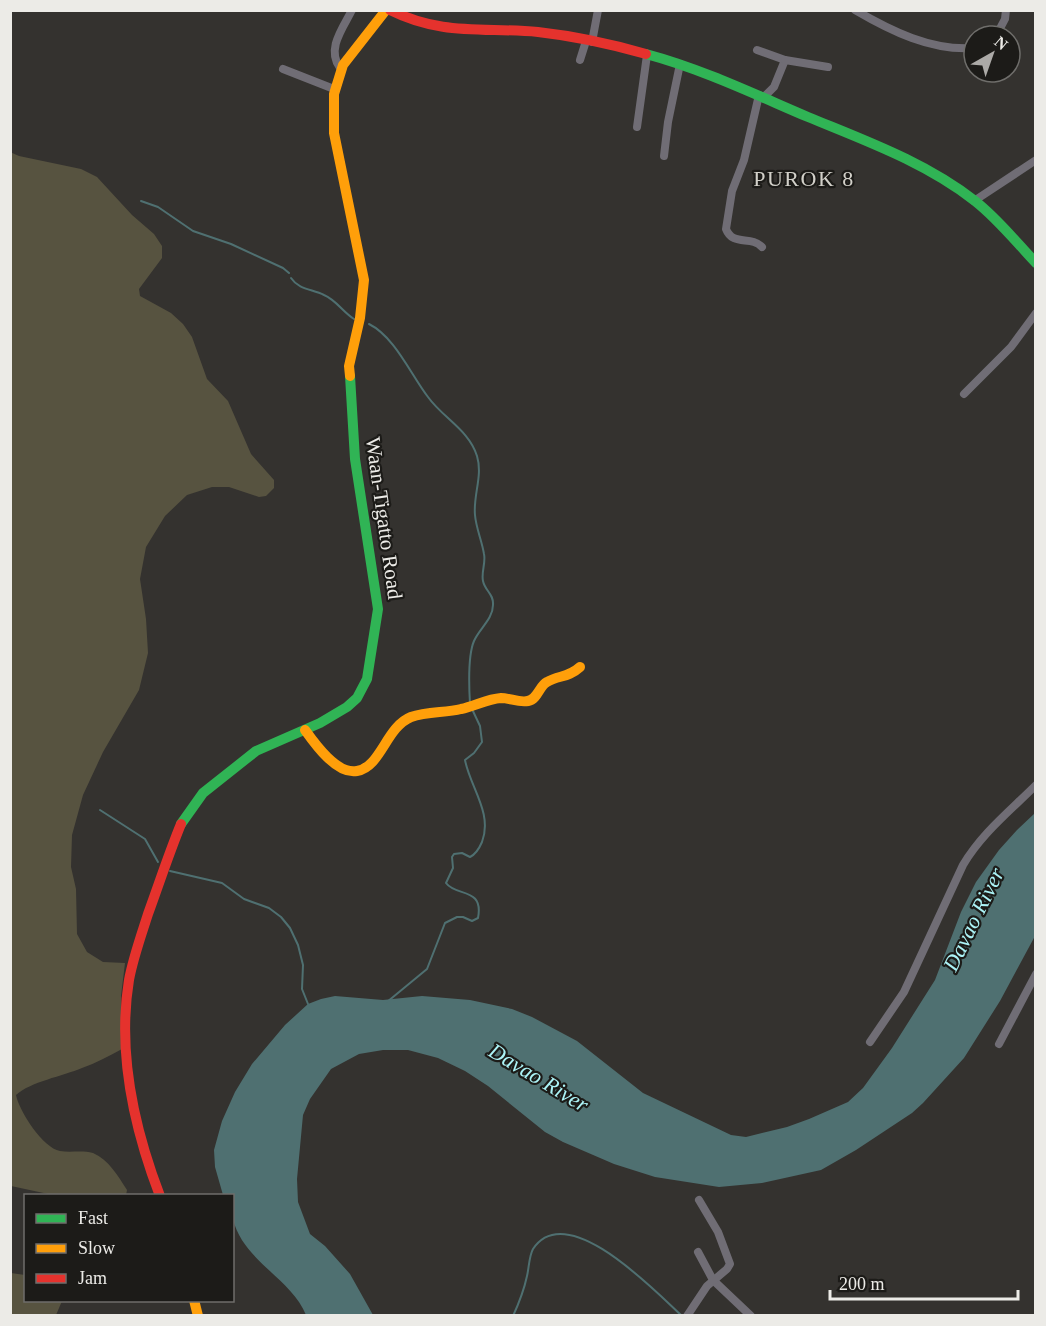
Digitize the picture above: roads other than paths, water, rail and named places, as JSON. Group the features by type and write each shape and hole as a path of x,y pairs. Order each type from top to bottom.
{"street":[{"path":"340,68 333,52 352,10"},
{"path":"388,10 412,22 445,29 556,34 680,64 904,156 974,201 1007,231 1035,263"},
{"name":"Waan-Tigatto Road","path":"159,1194 139,1134 129,1073 127,994 129,976 140,940 181,824 204,793 256,751 305,730 347,707 363,688 367,679 378,609 377,592 355,459 349,391 349,366 360,318 364,280 331,109 340,68 388,10"},
{"path":"580,60 589,41 598,10"},
{"path":"855,10 906,36 948,47 962,48"},
{"path":"757,50 785,60 828,67"},
{"path":"637,127 647,55"},
{"path":"762,246 755,241 735,240 727,234 726,229 732,191 744,160 761,96 774,87 785,60"},
{"path":"664,156 668,122 680,64"},
{"path":"283,69 334,89"},
{"path":"974,201 1035,160"},
{"path":"964,394 1011,347 1035,313"},
{"path":"305,730 325,755 345,769 357,771 373,760 393,729 407,718 423,713 462,709 494,699 504,698 527,702 533,699 542,685 569,676 580,667"},
{"path":"870,1042 904,992 972,850 984,835 1035,785"},
{"path":"999,1044 1035,974"},
{"path":"687,1316 713,1280 730,1264 718,1232 699,1200"},
{"path":"698,1251 713,1280 751,1316"}],"water":[{"name":"Davao River","path":"1035,813 1035,936 1000,1001 964,1058 923,1103 912,1113 856,1150 821,1170 762,1183 719,1187 655,1177 614,1164 563,1142 545,1132 488,1086 465,1071 438,1058 408,1050 383,1050 359,1054 331,1069 310,1099 303,1115 297,1179 298,1202 310,1234 325,1246 350,1274 373,1315 306,1315 290,1290 257,1258 238,1234 234,1222 234,1194 223,1194 215,1167 214,1150 222,1121 235,1092 252,1064 285,1025 308,1004 335,996 383,1000 422,996 470,1000 512,1009 577,1041 643,1093 731,1135 746,1137 787,1127 848,1102 863,1088 892,1048 935,980 961,912 976,882 1017,830"}],"waterway":[{"path":"141,201 158,207 193,231 231,244 289,273"},
{"path":"291,278 302,287 328,297 354,319"},
{"path":"369,324 395,347 428,397 462,431 473,447 479,463 475,515 484,557 483,581 493,605 491,615 472,647 469,671 470,704"},
{"path":"387,1002 427,969 445,923 457,917 472,921 478,918 477,901 446,883 453,868 454,854 462,853 472,856 480,847 485,831 483,810 465,760 482,742 480,726 472,709"},
{"path":"100,810 145,839 158,862"},
{"path":"170,871 222,883 244,899 269,908 281,917 290,928 298,945 303,965 302,989 308,1004"},
{"path":"513,1316 528,1273 533,1249 548,1236 567,1235 588,1241 610,1254 653,1288 682,1316"}],"district":[{"name":"PUROK 8","path":"804,178"}]}
